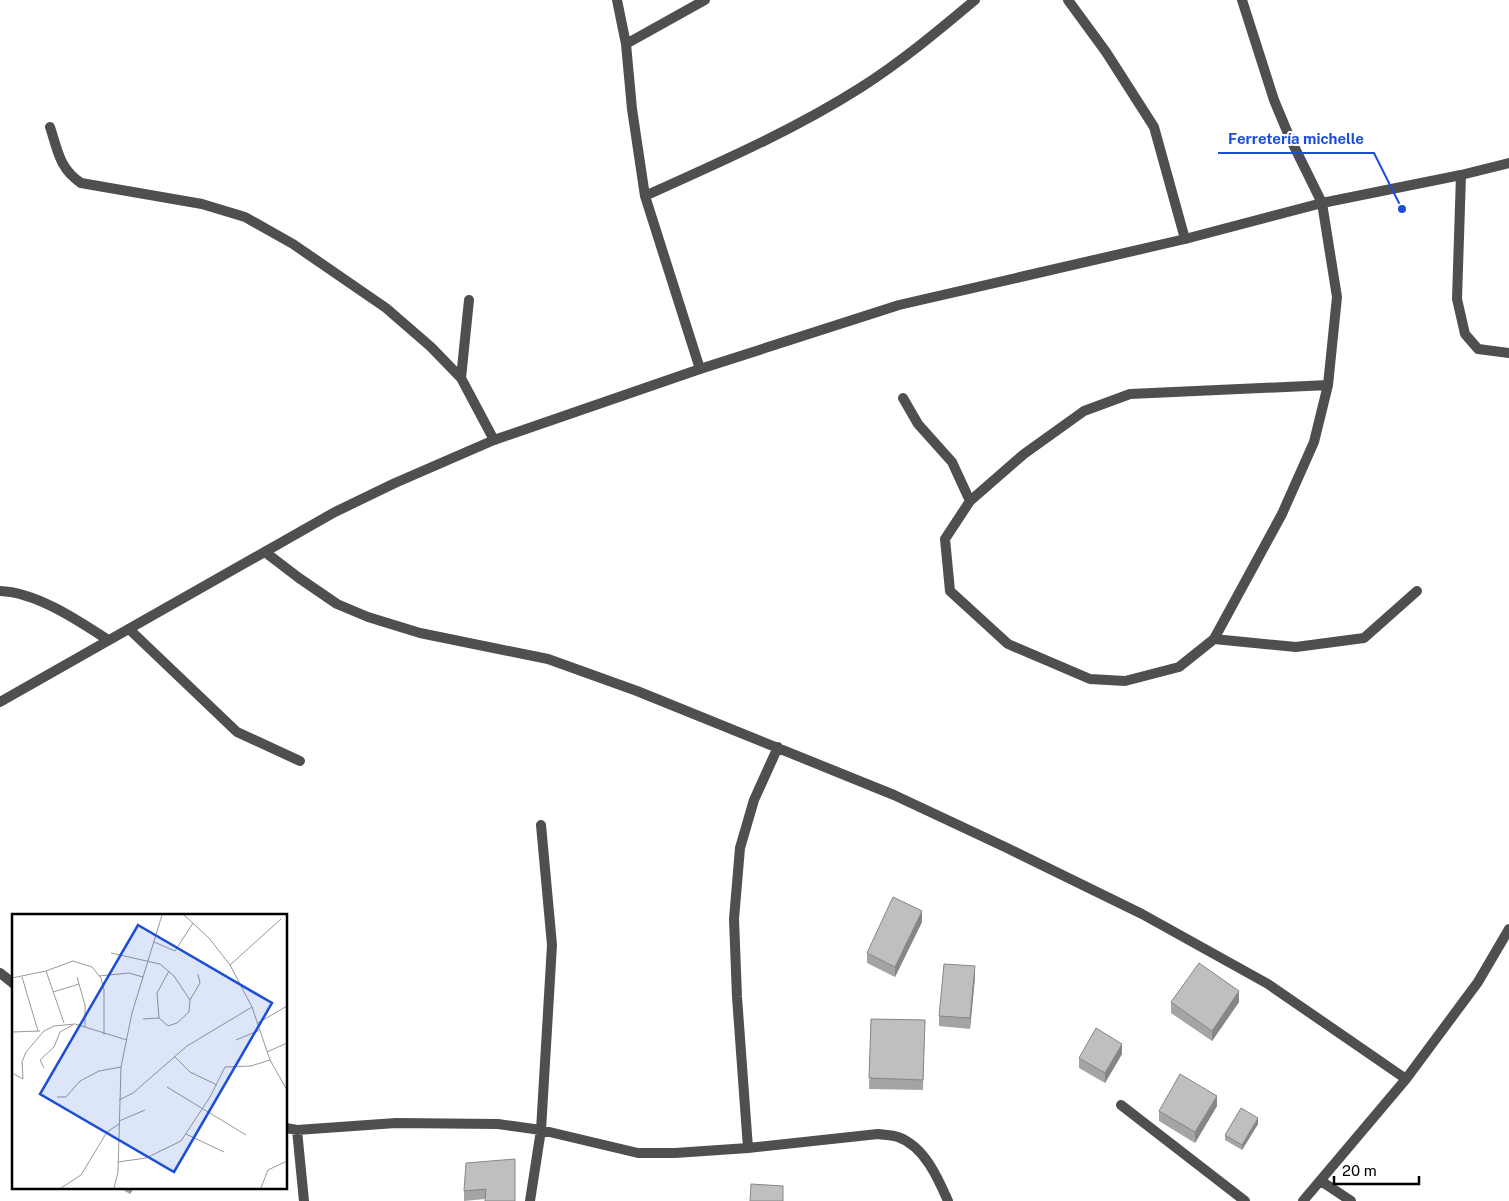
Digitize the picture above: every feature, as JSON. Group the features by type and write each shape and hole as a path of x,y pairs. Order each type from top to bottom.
{"street":[{"path":"617,0 626,44 632,109 645,196 700,369"},
{"path":"626,44 705,0"},
{"path":"645,196 743,152 799,124 860,88 898,63 975,0"},
{"path":"1068,0 1106,52 1154,127 1185,239"},
{"path":"1242,0 1274,100 1289,136 1322,203 1337,297 1328,385 1314,442 1282,514 1214,639 1179,667 1126,681 1090,679 1008,644 950,592 945,539 970,501 1024,454 1084,411 1130,394 1328,385"},
{"path":"50,127 63,166 69,175 81,183 202,204 245,217 293,244 386,308 431,347 461,378 494,440"},
{"path":"0,702 335,512 494,440 700,369 899,305 1185,239 1322,203 1461,175 1509,163"},
{"path":"1461,175 1457,299 1465,334 1478,349 1509,353"},
{"path":"461,378 469,300"},
{"path":"903,398 918,424 952,462 970,501"},
{"path":"265,552 337,604 368,617 420,633 548,659 637,691 894,795 1142,914 1268,984 1406,1079"},
{"path":"0,591 38,600 72,616 108,640"},
{"path":"1214,639 1296,647 1364,638 1417,591"},
{"path":"129,629 237,732 300,761"},
{"path":"748,1148 737,997 734,919 740,848 754,800 778,747"},
{"path":"530,1201 541,1130 552,945 541,825"},
{"path":"1303,1201 1406,1079 1478,982 1509,930"},
{"path":"0,973 12,982"},
{"path":"1121,1105 1245,1201"},
{"path":"288,1128 297,1130 396,1123 498,1124 541,1130 638,1153 675,1153 748,1148 878,1134 898,1137 914,1147 929,1163 948,1201"},
{"path":"297,1130 304,1201"},
{"path":"1321,1181 1351,1201"}],"building":[{"path":"893,897 922,911 895,967 867,953"},
{"path":"1199,963 1239,991 1212,1031 1171,1002"},
{"path":"944,964 975,966 970,1018 939,1016"},
{"path":"871,1019 925,1020 923,1080 869,1078"},
{"path":"1096,1028 1122,1044 1105,1073 1079,1058"},
{"path":"1180,1074 1217,1096 1195,1132 1159,1111"},
{"path":"1241,1108 1258,1118 1242,1145 1225,1135"},
{"path":"515,1159 515,1201 485,1201 486,1189 464,1191 466,1163"},
{"path":"751,1184 783,1186 783,1201 750,1201"}],"place":[{"name":"Ferretería michelle","path":"1402,209"}]}
